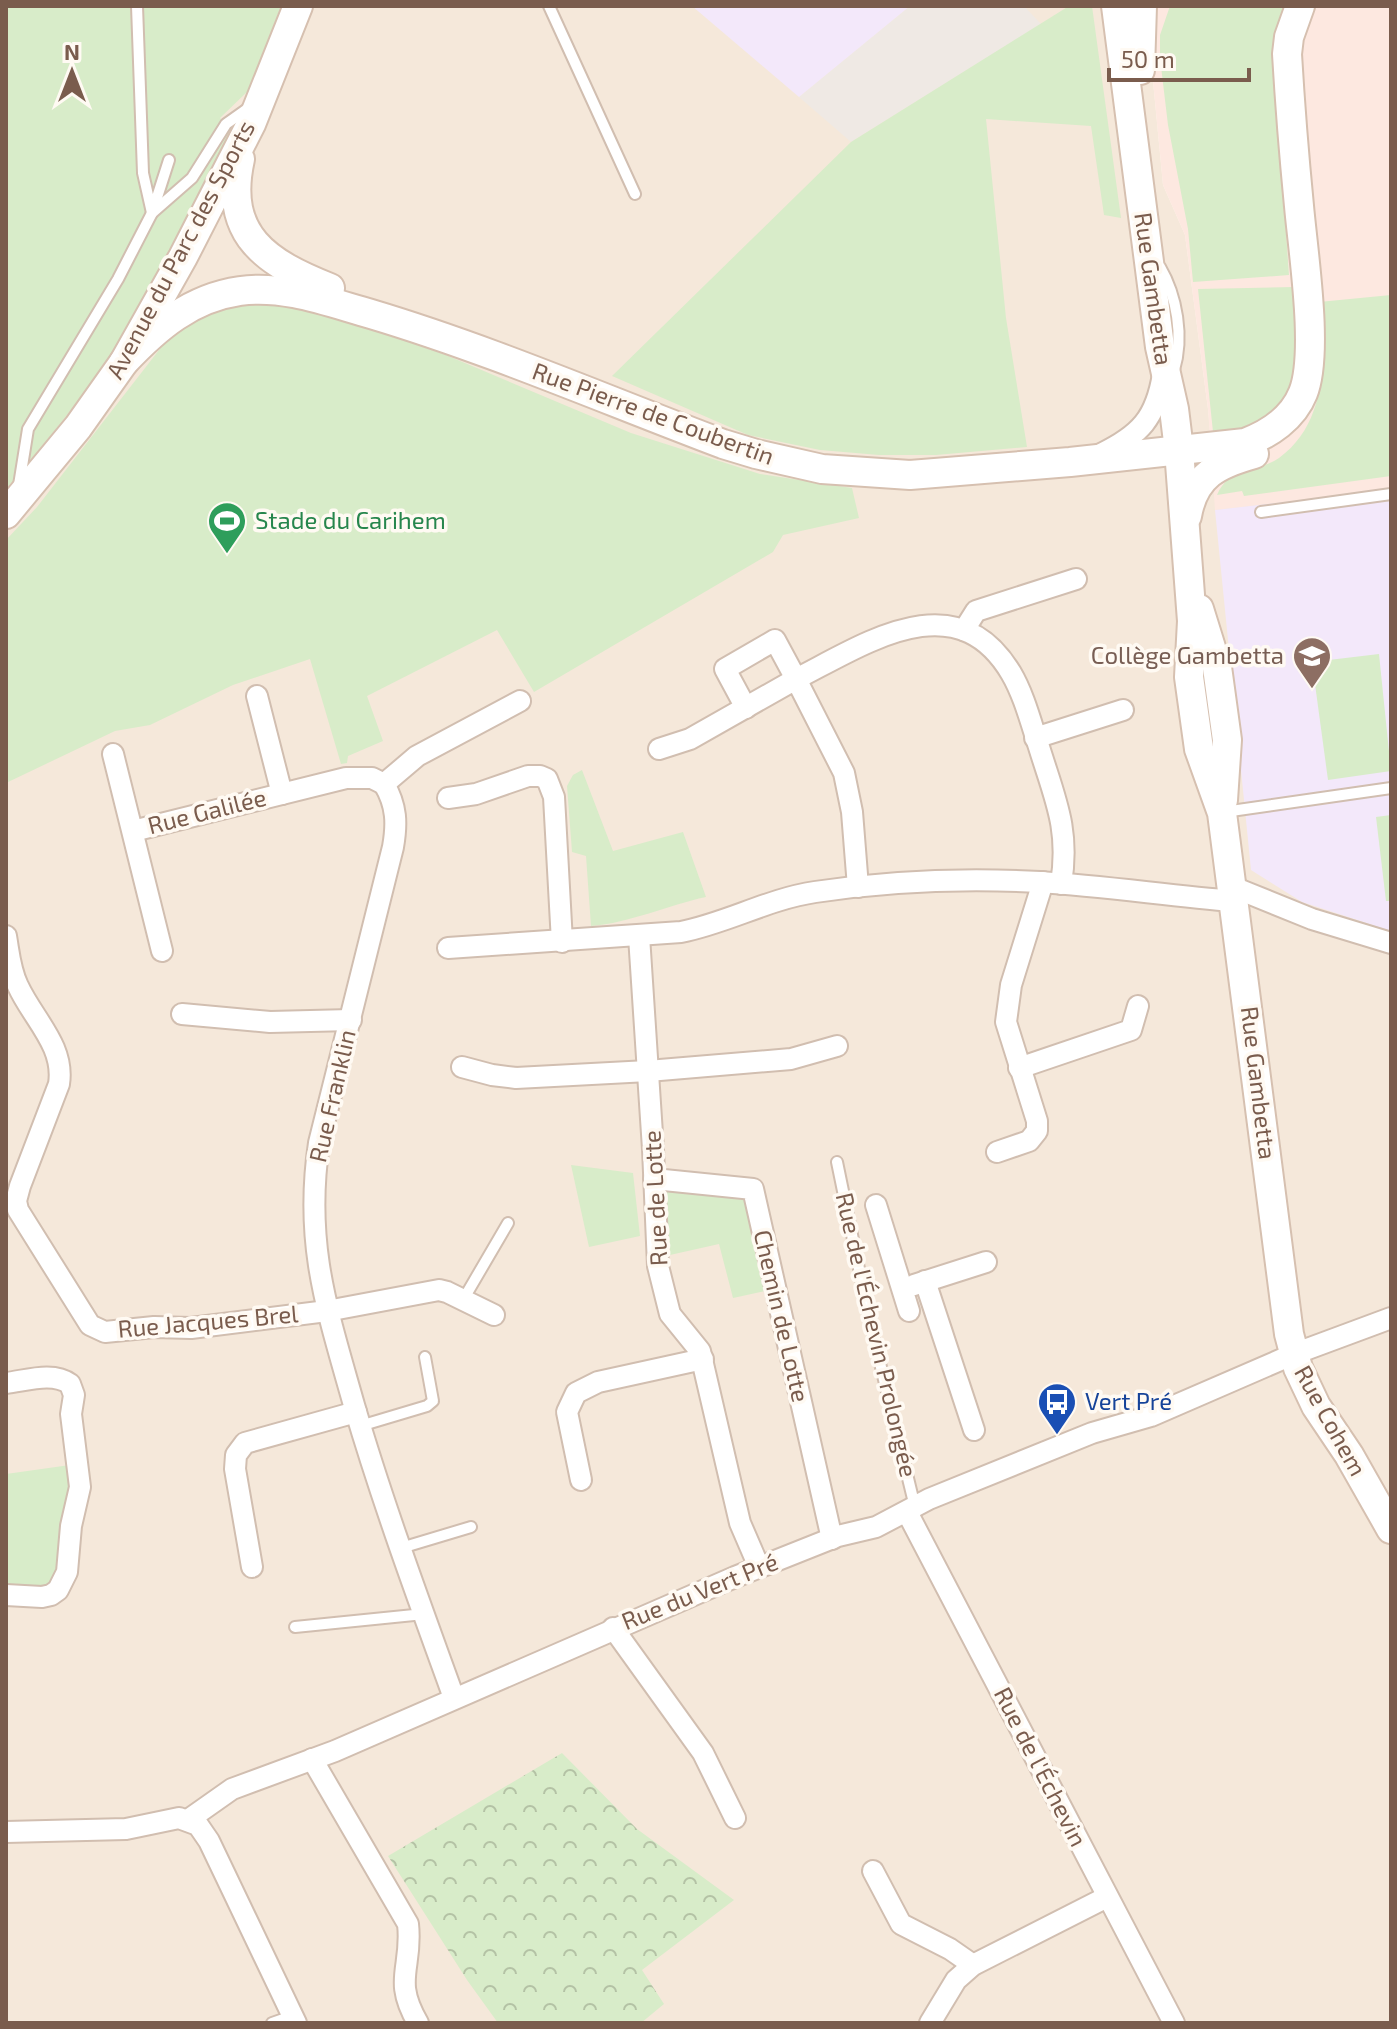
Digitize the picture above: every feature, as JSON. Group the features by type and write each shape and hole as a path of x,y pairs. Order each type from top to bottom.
{"street":[{"name":"Avenue du Parc des Sports","path":"12,508 78,427 124,362 183,257 256,111 298,6"},
{"name":"Rue Gambetta","path":"1116,6 1163,386 1179,450 1189,572 1214,652 1222,699 1227,740 1222,813 1287,1324 1294,1354"},
{"path":"1142,6 1140,70 1150,152 1147,250"},
{"path":"1185,532 1189,507 1201,481 1222,464 1271,447 1286,429 1302,397 1310,369 1287,54 1289,37 1300,6"},
{"name":"Rue Pierre de Coubertin","path":"256,111 239,162 236,197 243,226 260,251 296,274 432,332 723,444 791,463 851,473 910,475 1245,443 1271,430 1294,410"},
{"name":"Rue Pierre de Coubertin","path":"124,362 151,334 182,311 219,296 256,290 276,290 318,298 432,332"},
{"name":"Rue Pierre de Coubertin","path":"1070,462 1098,455 1129,439 1148,419 1163,386"},
{"path":"964,630 976,611 1076,579"},
{"path":"659,749 690,739 796,679 894,631 916,625 935,624 964,630 983,641 1000,658 1012,674 1035,738 1065,839 1007,1006 1006,1022 1037,1121 1037,1131 1029,1141 997,1152"},
{"path":"746,708 725,669 775,640 844,773 852,812 858,887"},
{"name":"Rue Galilée","path":"257,696 282,794"},
{"path":"384,784 417,756 520,701"},
{"path":"1035,738 1123,710"},
{"name":"Rue Galilée","path":"113,754 162,951"},
{"path":"448,798 476,794 528,776 547,779 554,797 562,942"},
{"name":"Rue Galilée","path":"133,831 346,778 372,778 384,784"},
{"name":"Rue Franklin","path":"384,784 392,797 396,826 319,1143 315,1173 314,1240 327,1311 358,1419 454,1698"},
{"path":"448,948 562,942 698,929 793,896 858,887 973,881 1234,894 1391,943"},
{"name":"Rue Jacques Brel","path":"6,936 17,986 55,1048 61,1066 59,1084 17,1194 18,1210 84,1319 97,1330 191,1328 327,1311 439,1290 494,1315"},
{"name":"Rue de Lotte","path":"639,936 656,1253 673,1320 696,1344 703,1359 740,1523 759,1567"},
{"path":"1019,1068 1131,1030 1138,1006"},
{"path":"182,1014 270,1022 351,1020"},
{"path":"462,1067 516,1078 648,1071 791,1059 837,1046"},
{"name":"Chemin de Lotte","path":"654,1179 753,1189 832,1539"},
{"path":"876,1205 909,1311"},
{"path":"902,1289 986,1262"},
{"path":"925,1281 974,1430"},
{"name":"Rue du Vert Pré","path":"188,1820 225,1792 312,1759 759,1567 832,1539 876,1527 1092,1433 1151,1416 1294,1354 1391,1318"},
{"name":"Rue Cohem","path":"1294,1354 1316,1406 1345,1447 1391,1529"},
{"path":"581,1480 567,1412 576,1393 598,1382 703,1359"},
{"path":"6,1383 58,1378 70,1384 74,1395 71,1414 80,1487 71,1526 67,1572 58,1590 42,1597 6,1595"},
{"path":"252,1567 235,1469 240,1447 253,1439 358,1419"},
{"name":"Rue de l'Échevin","path":"911,1510 1174,2023"},
{"path":"613,1628 703,1753 735,1818"},
{"path":"312,1759 408,1924 404,1992 407,2005 418,2023"},
{"path":"6,1832 117,1829 179,1818 198,1825 209,1841 294,2020"},
{"path":"873,1871 901,1924 958,1953 973,1965"},
{"path":"930,2023 956,1980 973,1965 1107,1897"}],"lane":[{"path":"137,6 143,173 152,213"},
{"path":"549,6 635,194"},
{"path":"152,213 192,178 226,124 256,111"},
{"path":"12,508 28,429 118,279 152,213 169,160"},
{"path":"1261,512 1391,494"},
{"path":"1222,813 1391,788"},
{"name":"Rue de l'Échevin Prolongée","path":"837,1162 911,1510"},
{"path":"463,1300 508,1223"},
{"path":"358,1419 427,1406 433,1401 425,1357"},
{"path":"401,1548 471,1527"},
{"path":"295,1627 424,1614"},
{"path":"272,2023 294,2020"}],"shaded area":[{"path":"6,6 1142,6 1148,29 1163,185 1185,235 1215,487 1391,490 1391,2023 6,2023"},
{"path":"692,6 910,6 799,97"},
{"path":"910,6 1024,6 1041,24 851,142 799,97"},
{"path":"1142,6 1391,6 1391,490 1215,510 1208,409 1185,235 1163,185 1148,29"},
{"name":"Collège Gambetta","path":"1391,490 1391,931 1302,902 1251,870 1215,510"}],"green space":[{"path":"6,6 281,6 248,91 220,118 235,132 164,269 102,367 6,489"},
{"path":"1069,6 1092,6 1121,218 1104,215 1091,126 986,119 1006,318 1027,447 936,455 879,455 820,450 748,435 612,376 851,142"},
{"path":"1170,6 1286,6 1273,46 1289,275 1193,282 1188,229 1168,125 1160,58 1160,35"},
{"path":"1294,287 1301,366 1295,389 1277,409 1253,426 1213,432 1198,289"},
{"path":"1391,295 1391,476 1244,496 1242,491 1217,495 1229,478 1279,458 1307,426 1320,386 1323,343 1319,302"},
{"name":"Stade du Carihem","path":"234,301 306,306 446,355 631,433 760,474 852,488 859,518 783,535 773,552 534,692 497,630 367,696 383,741 348,756 347,763 341,764 310,659 233,685 150,725 115,731 6,783 6,540 37,507 173,332 202,313"},
{"path":"1379,654 1391,771 1328,780 1312,662"},
{"path":"582,770 613,851 683,832 706,897 591,926 586,856 572,852 567,786 573,775"},
{"path":"1391,815 1391,901 1386,901 1376,817"},
{"path":"571,1165 633,1173 640,1236 589,1247"},
{"path":"664,1188 747,1196 770,1290 733,1298 719,1244 670,1255"},
{"path":"70,1465 72,1496 68,1528 61,1559 49,1588 6,1591 6,1474"},
{"path":"562,1753 637,1829 734,1900 642,1970 664,2004 641,2023 498,2023 388,1856"}],"place":[{"name":"Stade du Carihem","path":"227,555"},
{"name":"Collège Gambetta","path":"1312,690"},
{"name":"Vert Pré","path":"1057,1436"}]}
